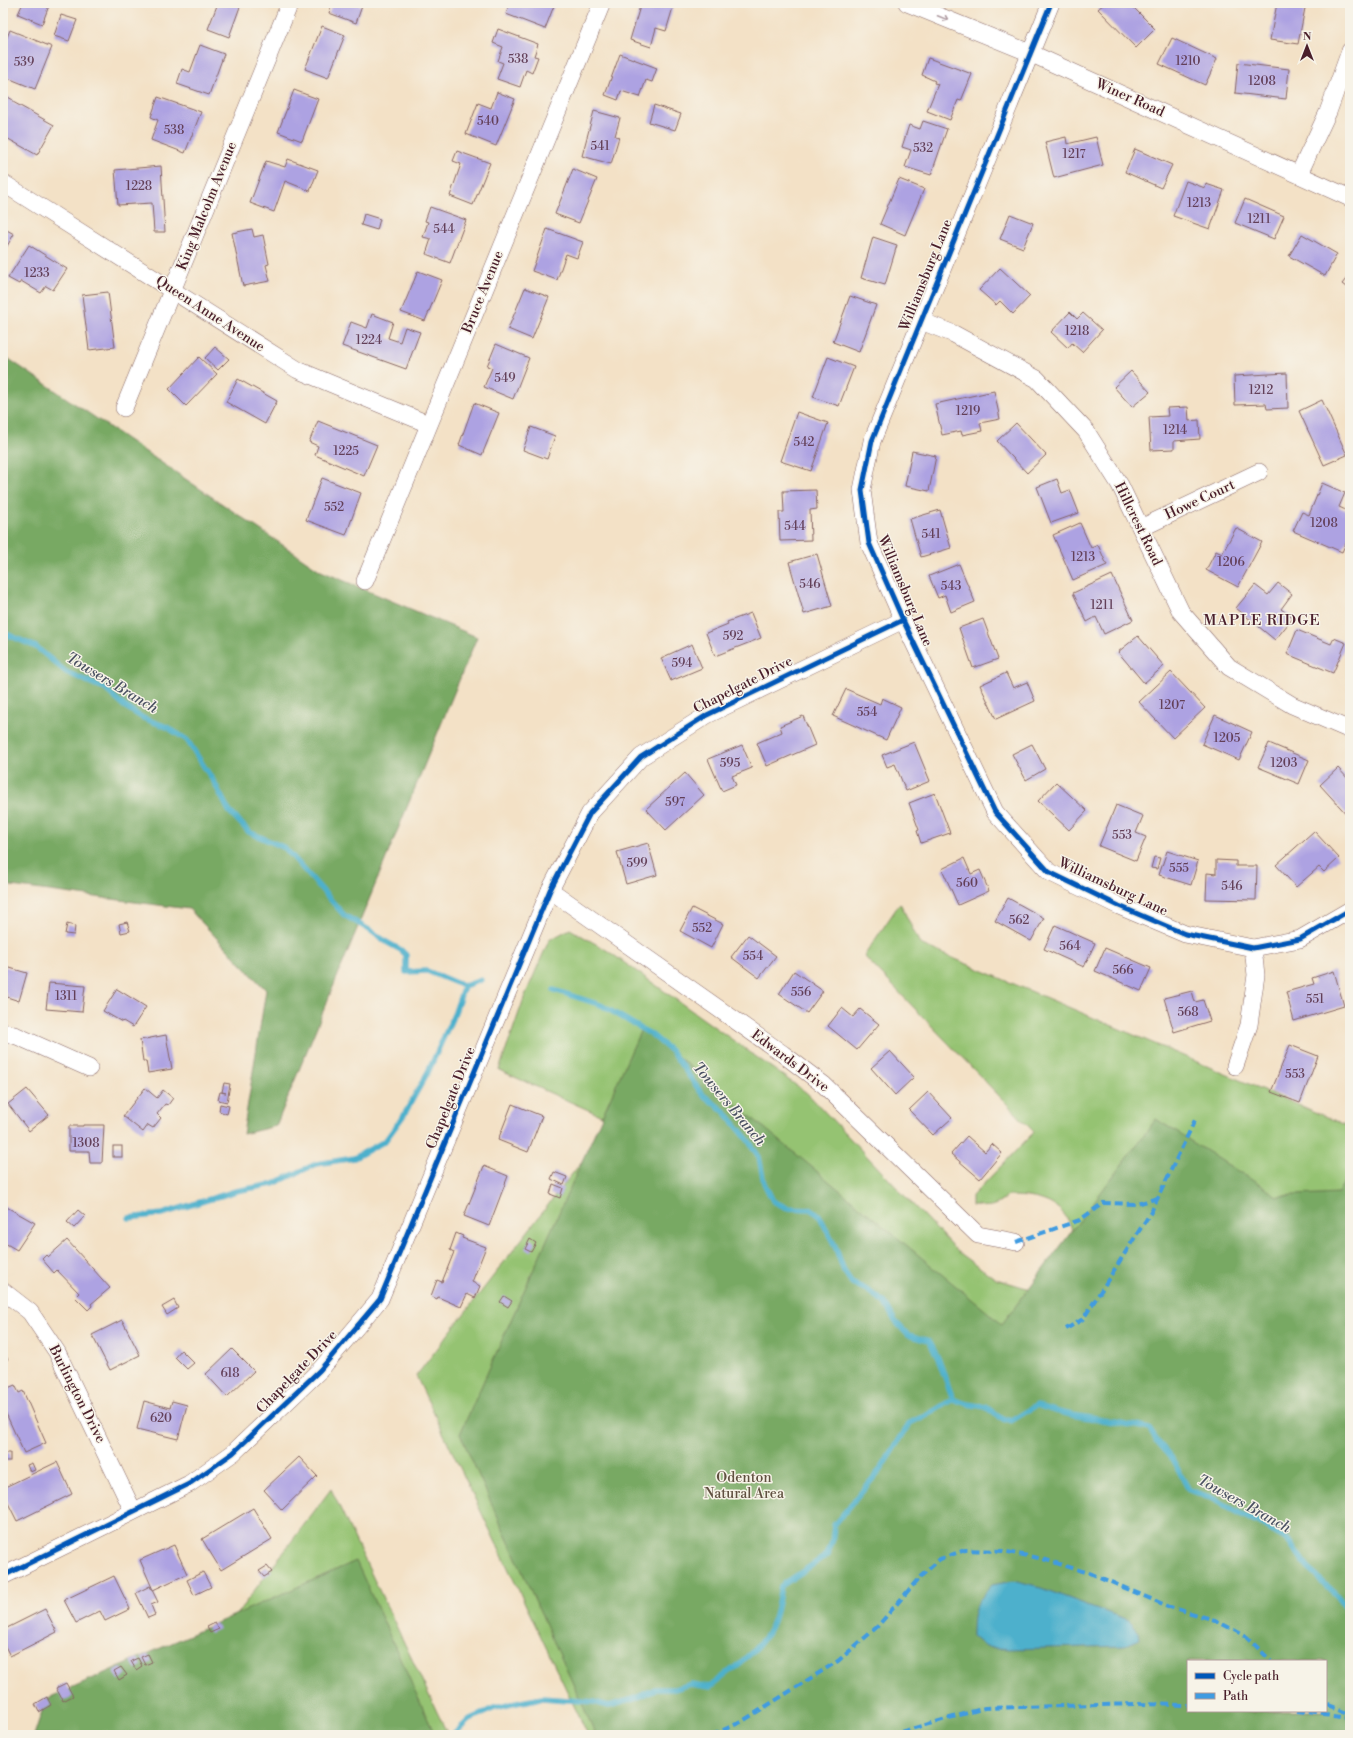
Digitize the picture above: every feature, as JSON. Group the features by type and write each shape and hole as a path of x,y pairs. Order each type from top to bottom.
{"street":[{"name":"King Malcolm Avenue","path":"124,408 290,3"},
{"name":"Bruce Avenue","path":"365,582 428,424 602,3"},
{"name":"Winer Road","path":"907,3 1030,53 1350,198"},
{"name":"Williamsburg Lane","path":"1051,3 872,441 862,490 869,543 903,620 995,812 1049,872 1119,906 1185,934 1253,948"},
{"path":"1299,174 1328,112 1350,51"},
{"name":"Queen Anne Avenue","path":"3,183 298,370 428,424"},
{"name":"Hillcrest Road","path":"920,321 954,334 1037,379 1086,431 1120,485 1181,612 1229,667 1292,705 1350,730"},
{"name":"Howe Court","path":"1141,528 1259,472"},
{"name":"Chapelgate Drive","path":"3,1576 189,1484 233,1453 320,1370 380,1299 550,890 590,813 641,757 707,715 903,620"},
{"name":"Edwards Drive","path":"550,890 783,1054 824,1085 978,1235 1016,1242"},
{"path":"1235,1066 1249,1024 1256,975 1253,948 1300,939 1350,910"},
{"path":"3,1032 17,1036 89,1068"},
{"name":"Burlington Drive","path":"3,1291 30,1312 57,1352 133,1511"}],"green space":[{"path":"3,355 321,571 477,637 276,1126 243,1134 266,990 189,909 3,885"},
{"name":"Odenton Natural Area","path":"900,903 920,944 1350,1127 1350,1735 588,1735 416,1376 613,1121 499,1070 524,998 549,940 570,929 608,951 807,1093 957,1251 996,1279 1030,1289 1074,1239 1071,1226 1065,1216 1052,1204 1035,1198 1008,1196 995,1205 983,1207 972,1206 972,1196 1034,1132 864,956"},
{"name":"Odenton Natural Area","path":"642,1027 1002,1324 1156,1119 1277,1196 1338,1193 1350,1171 1350,1735 596,1735 460,1434"},
{"path":"331,1489 448,1735 53,1735 220,1636"},
{"path":"356,1561 435,1735 34,1735 46,1699"}],"water":[{"path":"1013,1581 1041,1588 1128,1620 1139,1632 1140,1639 1124,1646 1009,1649 985,1647 972,1636 974,1613 978,1603 992,1585"}],"building":[{"path":"23,3 50,3 42,24 18,14"},
{"path":"218,3 241,4 229,37 208,29"},
{"path":"332,3 359,3 358,5 362,6 356,23 329,13"},
{"path":"510,3 555,3 545,29 506,14"},
{"path":"641,3 674,4 666,31 656,28 651,47 630,40"},
{"path":"1105,3 1129,3 1155,29 1136,48 1098,9"},
{"path":"1277,3 1306,3 1298,44 1270,40"},
{"path":"61,15 77,20 69,41 54,36"},
{"path":"322,26 345,35 328,78 305,69"},
{"path":"498,29 538,44 534,56 538,57 532,73 526,70 520,87 497,79 503,63 498,61 503,47 493,43"},
{"path":"10,30 52,47 35,89 3,76 3,47"},
{"path":"1172,38 1217,59 1205,85 1159,64"},
{"path":"200,45 224,54 209,95 177,84 182,69 190,72"},
{"path":"620,54 657,68 652,82 646,80 640,97 621,91 618,100 605,95"},
{"path":"928,58 972,74 961,101 958,100 950,120 927,111 938,84 922,75"},
{"path":"1238,63 1289,69 1286,99 1235,93"},
{"path":"294,90 318,99 302,141 278,132"},
{"path":"497,92 515,99 496,146 466,134 478,103 491,108"},
{"path":"3,94 13,100 13,102 54,125 37,155 3,136"},
{"path":"158,97 201,112 185,153 151,140 158,120 151,117"},
{"path":"654,105 681,114 675,130 649,122"},
{"path":"594,111 620,118 615,136 619,137 611,164 582,156"},
{"path":"923,121 947,129 931,175 905,167 911,150 902,147 909,125 920,129"},
{"path":"1066,137 1067,144 1096,137 1103,165 1054,178 1045,142"},
{"path":"1135,149 1172,165 1161,188 1125,172"},
{"path":"457,151 490,163 473,205 450,196 461,164 453,161"},
{"path":"288,159 318,170 310,191 285,181 274,212 250,203 266,161 285,167"},
{"path":"161,166 165,232 154,232 152,203 118,205 115,170"},
{"path":"573,169 597,179 579,223 555,214"},
{"path":"899,179 924,189 905,235 880,224"},
{"path":"1186,181 1205,188 1206,184 1224,190 1210,229 1173,216"},
{"path":"1245,199 1284,216 1274,239 1235,223"},
{"path":"430,207 466,220 450,263 426,254 431,239 423,237 428,222 425,221"},
{"path":"364,214 380,219 377,230 361,225"},
{"path":"1010,214 1033,223 1023,248 1000,239"},
{"path":"3,228 14,234 3,253"},
{"path":"252,229 254,237 263,235 269,264 266,265 270,281 243,286 232,233"},
{"path":"547,229 583,242 577,258 566,254 557,280 532,271"},
{"path":"1302,234 1337,254 1325,276 1289,256"},
{"path":"873,237 897,245 885,285 861,278"},
{"path":"29,245 67,269 53,290 46,286 41,293 21,281 19,284 8,278"},
{"path":"1000,268 1030,296 1013,314 1000,301 996,305 979,290"},
{"path":"418,271 442,280 425,321 401,312"},
{"path":"1350,274 1350,290 1342,284"},
{"path":"525,288 549,297 532,339 508,329"},
{"path":"108,292 115,347 89,350 82,295"},
{"path":"850,296 876,305 859,352 833,342"},
{"path":"1070,312 1077,319 1083,313 1102,330 1082,352 1072,343 1068,348 1051,332"},
{"path":"372,314 393,322 388,338 400,342 405,327 420,332 406,369 342,346 351,322 367,328"},
{"path":"496,344 529,358 513,399 484,387 492,368 487,366"},
{"path":"215,347 229,359 218,370 205,358"},
{"path":"199,357 217,374 186,406 169,389"},
{"path":"828,357 854,367 839,406 813,397"},
{"path":"1131,371 1150,392 1132,407 1114,387"},
{"path":"1287,373 1288,408 1267,409 1266,404 1235,405 1234,376"},
{"path":"238,379 277,401 265,424 226,402"},
{"path":"994,391 1000,419 980,423 982,431 962,435 961,431 942,435 935,404"},
{"path":"1322,400 1347,455 1324,465 1299,411"},
{"path":"474,403 499,413 482,455 459,445"},
{"path":"1188,407 1189,421 1199,420 1200,439 1174,441 1174,449 1151,450 1149,417 1168,416 1167,408"},
{"path":"797,412 828,423 811,471 780,461"},
{"path":"318,421 377,445 364,476 315,455 318,446 309,442"},
{"path":"1016,423 1046,455 1027,473 997,441"},
{"path":"531,427 555,436 547,459 523,450"},
{"path":"912,451 936,456 929,491 905,486"},
{"path":"322,478 361,493 346,535 306,520"},
{"path":"1057,479 1062,493 1070,490 1079,513 1051,523 1037,487"},
{"path":"1322,483 1345,493 1339,507 1350,512 1350,534 1342,552 1293,531 1302,512 1309,515"},
{"path":"816,490 817,509 810,510 811,540 780,541 779,512 784,512 783,491"},
{"path":"940,510 951,548 921,557 910,519"},
{"path":"1080,523 1091,548 1098,545 1107,565 1073,580 1053,535"},
{"path":"1236,528 1262,542 1238,587 1206,570 1216,551 1222,554"},
{"path":"817,554 832,606 804,614 789,562"},
{"path":"959,564 975,602 951,612 945,595 938,598 929,576"},
{"path":"1112,575 1133,620 1104,634 1096,617 1087,622 1073,593"},
{"path":"1278,583 1292,594 1281,609 1293,618 1275,640 1236,608 1255,585 1268,595"},
{"path":"751,613 761,638 715,656 706,633 728,624 727,622"},
{"path":"983,619 998,659 973,668 959,628"},
{"path":"1297,630 1331,644 1334,638 1346,643 1333,673 1287,654"},
{"path":"1138,636 1164,666 1144,683 1118,652"},
{"path":"692,644 702,668 671,681 661,658"},
{"path":"1171,672 1205,708 1173,738 1139,702"},
{"path":"1006,673 1013,688 1027,682 1035,701 996,719 980,685"},
{"path":"846,689 880,704 882,698 901,707 886,740 833,716"},
{"path":"1215,715 1252,732 1239,760 1202,744"},
{"path":"803,716 815,745 767,766 757,743 782,732 780,726"},
{"path":"914,742 930,781 906,791 895,764 887,767 882,755"},
{"path":"1269,743 1309,760 1299,784 1258,767"},
{"path":"1032,744 1045,769 1026,780 1012,754"},
{"path":"742,745 752,768 732,776 736,785 722,791 708,759"},
{"path":"1338,768 1350,781 1350,818 1320,785"},
{"path":"685,773 704,795 666,830 646,809"},
{"path":"1056,782 1087,811 1069,830 1038,801"},
{"path":"935,793 950,833 921,843 917,831 919,830 909,803"},
{"path":"1116,805 1143,816 1136,833 1146,837 1136,861 1099,846"},
{"path":"1314,831 1339,858 1324,872 1319,867 1296,887 1276,865"},
{"path":"648,843 657,875 626,884 617,852"},
{"path":"1167,851 1198,861 1191,885 1159,875"},
{"path":"1154,857 1160,858 1157,869 1151,868"},
{"path":"964,858 971,874 980,870 989,891 958,905 942,869"},
{"path":"1216,860 1236,861 1236,866 1257,866 1256,900 1206,899 1207,873 1216,874"},
{"path":"1008,898 1044,918 1031,941 995,921"},
{"path":"692,908 723,924 711,948 680,931"},
{"path":"127,922 130,931 121,933 119,924"},
{"path":"67,924 75,926 74,935 65,934"},
{"path":"1055,925 1095,943 1084,967 1044,949"},
{"path":"748,935 776,956 759,978 731,957"},
{"path":"1105,948 1151,968 1141,991 1095,971"},
{"path":"3,966 27,973 19,1001 7,997 7,994 3,993"},
{"path":"794,971 823,991 807,1013 779,994"},
{"path":"1334,971 1344,1006 1294,1021 1286,992 1314,984 1312,978"},
{"path":"49,983 85,986 82,1012 46,1009"},
{"path":"117,989 146,1007 133,1027 103,1011"},
{"path":"1192,991 1195,1002 1203,1000 1210,1021 1174,1032 1164,998"},
{"path":"842,1008 853,1017 860,1009 879,1024 857,1050 828,1026"},
{"path":"166,1035 172,1069 148,1073 146,1061 143,1061 140,1040"},
{"path":"1290,1045 1318,1056 1300,1103 1271,1092"},
{"path":"890,1051 914,1077 895,1095 871,1068"},
{"path":"224,1083 230,1084 227,1102 218,1100 220,1092 226,1093 222,1092"},
{"path":"145,1088 157,1098 163,1090 173,1098 168,1105 165,1104 157,1114 161,1118 153,1128 148,1125 143,1132 123,1116"},
{"path":"27,1089 49,1115 29,1131 8,1104"},
{"path":"928,1092 952,1118 933,1135 909,1110"},
{"path":"220,1104 229,1106 227,1114 219,1111"},
{"path":"512,1104 542,1116 528,1152 498,1140"},
{"path":"104,1125 102,1163 90,1163 89,1151 69,1151 69,1126"},
{"path":"967,1136 985,1152 992,1144 1002,1153 980,1179 951,1154"},
{"path":"113,1146 122,1146 122,1157 113,1157"},
{"path":"484,1166 508,1176 489,1226 464,1216"},
{"path":"554,1172 567,1177 564,1185 551,1179"},
{"path":"553,1184 563,1188 560,1198 550,1194"},
{"path":"3,1205 35,1223 17,1250 3,1242"},
{"path":"78,1210 85,1216 74,1228 67,1222"},
{"path":"456,1233 463,1236 462,1238 486,1247 472,1282 480,1286 475,1298 467,1294 461,1307 438,1297 437,1299 431,1296 437,1280 442,1282 454,1252 450,1250"},
{"path":"530,1239 536,1243 531,1252 525,1249"},
{"path":"67,1240 110,1288 91,1304 92,1306 88,1310 75,1297 79,1293 57,1270 54,1273 42,1259 46,1255 48,1257"},
{"path":"504,1296 512,1301 508,1307 500,1302"},
{"path":"174,1300 178,1308 167,1315 162,1307"},
{"path":"122,1320 140,1355 110,1370 92,1335"},
{"path":"232,1349 254,1371 227,1397 206,1374"},
{"path":"181,1350 194,1363 187,1369 175,1357"},
{"path":"3,1353 8,1359 3,1363"},
{"path":"15,1385 19,1393 23,1391 46,1443 24,1453 3,1407 3,1390"},
{"path":"144,1401 170,1408 172,1401 187,1405 178,1439 137,1429"},
{"path":"4,1453 10,1453 10,1461 4,1461"},
{"path":"299,1457 317,1476 282,1510 264,1490"},
{"path":"57,1462 72,1494 17,1521 3,1493 3,1488"},
{"path":"32,1463 35,1470 30,1472 27,1465"},
{"path":"253,1508 272,1539 221,1570 202,1539"},
{"path":"174,1545 187,1574 153,1590 140,1560"},
{"path":"267,1566 272,1572 264,1577 259,1571"},
{"path":"203,1572 211,1587 194,1595 187,1580"},
{"path":"114,1576 130,1609 105,1621 100,1611 76,1623 64,1600"},
{"path":"150,1586 158,1602 151,1605 155,1615 148,1618 136,1593"},
{"path":"45,1609 57,1632 10,1656 3,1642 3,1630"},
{"path":"215,1623 219,1629 210,1633 207,1627"},
{"path":"148,1654 152,1662 145,1665 141,1657"},
{"path":"138,1658 142,1666 136,1670 131,1661"},
{"path":"121,1667 127,1675 119,1680 114,1671"},
{"path":"66,1683 73,1696 63,1701 56,1688"},
{"path":"47,1697 51,1705 39,1712 35,1704"}],"waterway":[{"name":"Towsers Branch","path":"3,634 9,635 36,647 66,672 105,689 124,706 143,718 167,727 187,740 214,782 229,811 249,832 285,848 344,915 401,950 406,955 406,972 427,971 464,986 481,980"},
{"path":"129,1218 162,1214 236,1191 273,1184 316,1164 354,1158 385,1141 404,1115 429,1070 455,1012 464,986"},
{"name":"Towsers Branch","path":"554,990 601,1005 652,1035 672,1052 702,1094 725,1112 748,1140 759,1157 764,1183 773,1201 787,1208 810,1209 819,1215 835,1246 844,1271 852,1283 867,1290 885,1303 895,1321 908,1335 929,1341 938,1358 953,1399 967,1404 986,1407 999,1417 1011,1421 1037,1405 1050,1410 1149,1429 1171,1457 1189,1490 1210,1497 1288,1540 1307,1568 1334,1592 1350,1612"},
{"path":"453,1735 470,1719 495,1708 542,1698 594,1702 609,1706 634,1699 655,1689 675,1689 691,1684 710,1687 744,1660 760,1644 775,1616 781,1586 827,1555 832,1542 834,1525 880,1470 910,1423 934,1411 953,1399"}],"marked path":[{"path":"1066,1329 1083,1319 1151,1212 1196,1118"},
{"path":"1016,1242 1080,1220 1103,1203 1137,1204 1158,1198"},
{"path":"712,1735 741,1722 838,1661 877,1627 920,1577 940,1559 965,1550 1003,1551 1043,1559 1092,1574 1170,1607 1215,1620 1247,1637 1270,1660"},
{"path":"890,1735 985,1708 1137,1704 1187,1705"},
{"path":"1327,1705 1348,1713"},
{"path":"1306,1712 1350,1717"}],"cycle path":[{"path":"1051,3 872,441 862,490 869,543 903,620 995,812 1049,872 1119,906 1185,934 1253,948 1300,939 1350,910"},
{"path":"3,1576 189,1484 233,1453 320,1370 380,1299 550,890 590,813 641,757 707,715 903,620"}],"district":[{"name":"MAPLE RIDGE","path":"1262,620"}]}
